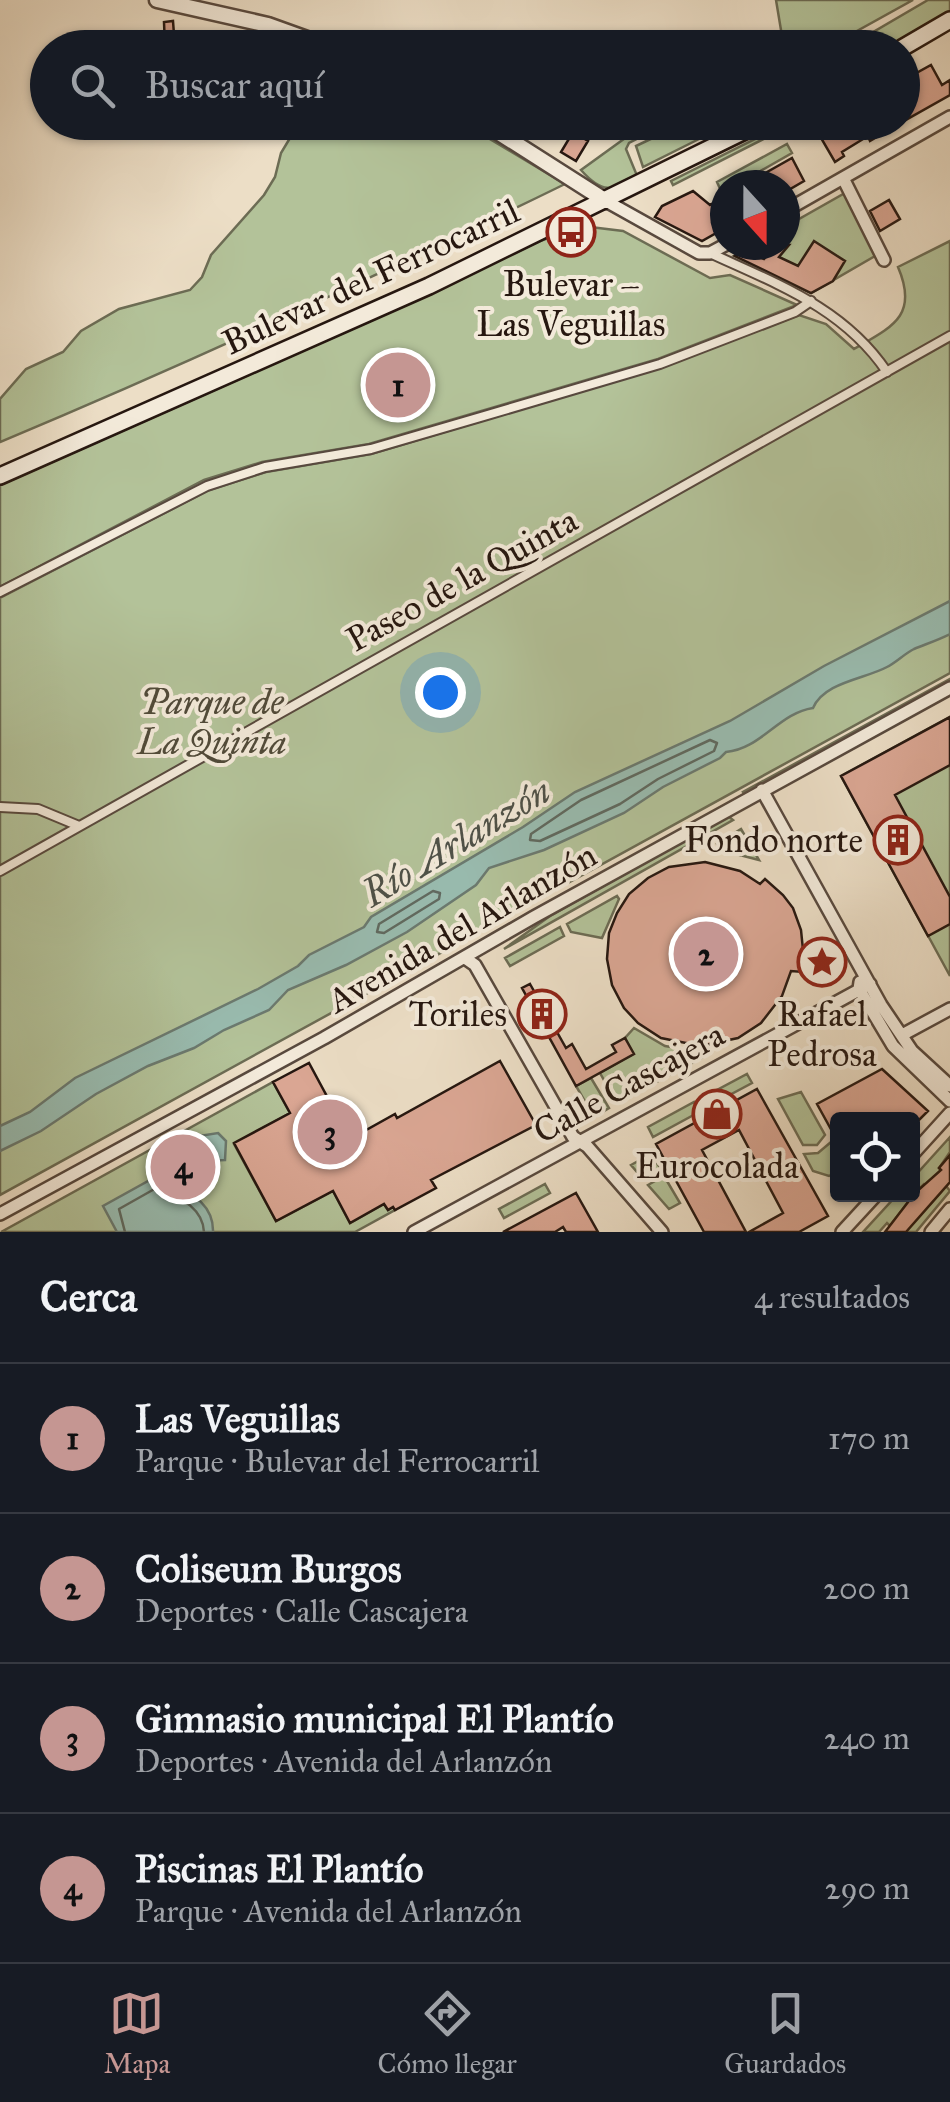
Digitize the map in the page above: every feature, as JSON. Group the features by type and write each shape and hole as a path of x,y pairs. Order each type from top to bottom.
{"main road":[{"path":"920,38 950,20"},
{"name":"Bulevar del Ferrocarril","path":"0,476 411,294 727,140"}],"street":[{"path":"157,0 282,30"},
{"path":"920,134 950,117"},
{"path":"510,140 606,201 699,252 710,253"},
{"path":"800,203 910,140"},
{"path":"844,178 884,260"},
{"path":"725,260 811,300 838,317 888,372"},
{"path":"0,592 207,486 265,467 371,449 660,364 795,312 811,300"},
{"name":"Paseo de la Quinta","path":"0,871 950,336"},
{"name":"Avenida del Arlanzón","path":"0,1214 447,969 470,961 534,916 950,688"},
{"path":"762,790 858,963 864,986 893,1046 950,1101"},
{"path":"0,808 38,810 78,826"},
{"path":"470,961 573,1136 662,1232"},
{"path":"864,986 912,1051 950,1086"},
{"name":"Calle Cascajera","path":"414,1232 864,986"},
{"path":"902,1035 950,1009"},
{"path":"902,1035 901,1051 907,1061"},
{"path":"920,1146 950,1113"},
{"path":"842,1232 870,1202"},
{"path":"931,1232 950,1208"}],"green space":[{"path":"776,0 913,0 859,30 781,30"},
{"path":"928,0 950,0 950,11 918,30 877,30"},
{"path":"289,140 491,140 565,184 284,317 0,442 0,399 26,369 63,352 81,331 119,309 190,290 202,277 211,255 264,195 275,177"},
{"path":"622,140 635,140 626,149 638,178 608,188 581,170"},
{"path":"649,140 697,140 643,167 636,146"},
{"path":"753,140 762,140 673,185 671,181"},
{"path":"787,144 792,153 762,170 739,170"},
{"path":"845,193 875,256 811,293 742,260 800,260 800,218"},
{"path":"582,226 623,231 710,278 730,275 797,305 658,359 369,444 262,462 204,480 0,587 0,485 540,241"},
{"name":"Parque de La Quinta","path":"950,241 950,673 0,1195 0,598 209,490 266,472 371,454 662,367 799,315 826,324 854,349 890,326 903,309 904,284 898,267"},
{"path":"950,679 950,683 745,795 743,792"},
{"path":"950,717 950,976 841,776"},
{"path":"728,816 733,820 504,949 550,916"},
{"path":"741,829 759,860 720,850 717,844"},
{"path":"617,896 602,938 571,932 567,924"},
{"path":"560,927 564,936 510,966 505,958"},
{"path":"634,1028 665,1046 702,1052 703,1057 617,1103 600,1073 633,1054 625,1038"},
{"path":"747,1074 752,1083 707,1107 702,1098"},
{"path":"591,1078 609,1108 594,1117 576,1086"},
{"path":"273,1082 290,1113 234,1144 276,1221 333,1191 350,1223 384,1204 388,1210 395,1210 355,1232 1,1232"},
{"path":"801,1092 825,1135 817,1145 803,1145 778,1099"},
{"path":"694,1102 699,1112 653,1137 648,1127"},
{"path":"950,1137 950,1152 941,1170 927,1186 920,1188 920,1170"},
{"path":"830,1143 830,1176 813,1171 804,1154 818,1153"},
{"path":"651,1154 661,1169 643,1179 631,1165"},
{"path":"664,1176 680,1203 669,1209 648,1185"},
{"path":"943,1182 950,1191 916,1232 905,1232 941,1192"},
{"path":"545,1184 550,1193 504,1218 499,1209"},
{"path":"891,1202 908,1202 890,1226 887,1223 879,1232 863,1232"}],"water":[{"path":"950,601 950,634 914,649 887,667 835,687 818,699 813,708 790,717 750,745 726,752 663,787 624,813 544,850 489,868 476,885 407,932 288,990 269,1010 148,1066 96,1094 41,1131 0,1151 0,1126 30,1112 75,1078 258,989 298,966 309,955 364,927 371,917 575,792 730,721 824,666"},
{"path":"218,1133 226,1141 225,1160 200,1161 199,1136"},
{"path":"159,1175 203,1204 213,1232 117,1232 103,1206"}],"building":[{"path":"173,21 174,30 164,30 164,22"},
{"path":"931,65 942,85 950,80 950,95 920,112 920,71"},
{"path":"568,140 588,141 576,161 561,152"},
{"path":"822,140 862,140 842,152 844,156 835,162"},
{"path":"792,158 798,170 771,170"},
{"path":"693,191 710,205 710,236 702,241 655,217 662,206"},
{"path":"889,200 900,219 880,231 870,211"},
{"path":"814,241 845,261 833,281 811,293 743,260 785,260 798,266"},
{"name":"Fondo norte","path":"950,717 950,765 895,795 950,897 950,924 928,936 841,776"},
{"path":"705,862 740,871 760,884 765,879 783,895 801,930 804,960 803,972 791,971 782,996 761,1023 738,1038 701,1046 661,1038 638,1023 624,1008 612,985 607,959 609,933 629,894 669,867"},
{"path":"530,984 566,1048 572,1044 586,1069 616,1052 612,1045 625,1038 634,1054 576,1086 522,988"},
{"path":"500,1061 536,1125 431,1180 436,1188 395,1210 388,1210 384,1204 350,1223 333,1191 276,1221 234,1143 290,1113 273,1082 309,1063 350,1139 395,1114 397,1118"},
{"path":"882,1069 928,1111 920,1119 920,1112 830,1112 830,1128 817,1104"},
{"path":"757,1089 828,1216 799,1232 749,1232 783,1213 739,1130 702,1150 746,1232 704,1232 656,1144"},
{"path":"950,1155 950,1182 906,1232 885,1232 908,1202 920,1202 920,1189"},
{"path":"576,1193 598,1232 566,1232 563,1227 555,1232 503,1232"}],"place":[{"name":"Bulevar – Las Veguillas","path":"571,232"},
{"name":"Las Veguillas","path":"398,385"},
{"name":"Fondo norte","path":"898,840"},
{"name":"Coliseum Burgos","path":"706,954"},
{"name":"Rafael Pedrosa","path":"822,962"},
{"name":"Toriles","path":"542,1014"},
{"name":"Eurocolada","path":"717,1114"},
{"name":"Gimnasio municipal El Plantío","path":"330,1132"},
{"name":"Piscinas El Plantío","path":"183,1167"}],"water label":[{"name":"Río Arlanzón","path":"456,842"}]}
